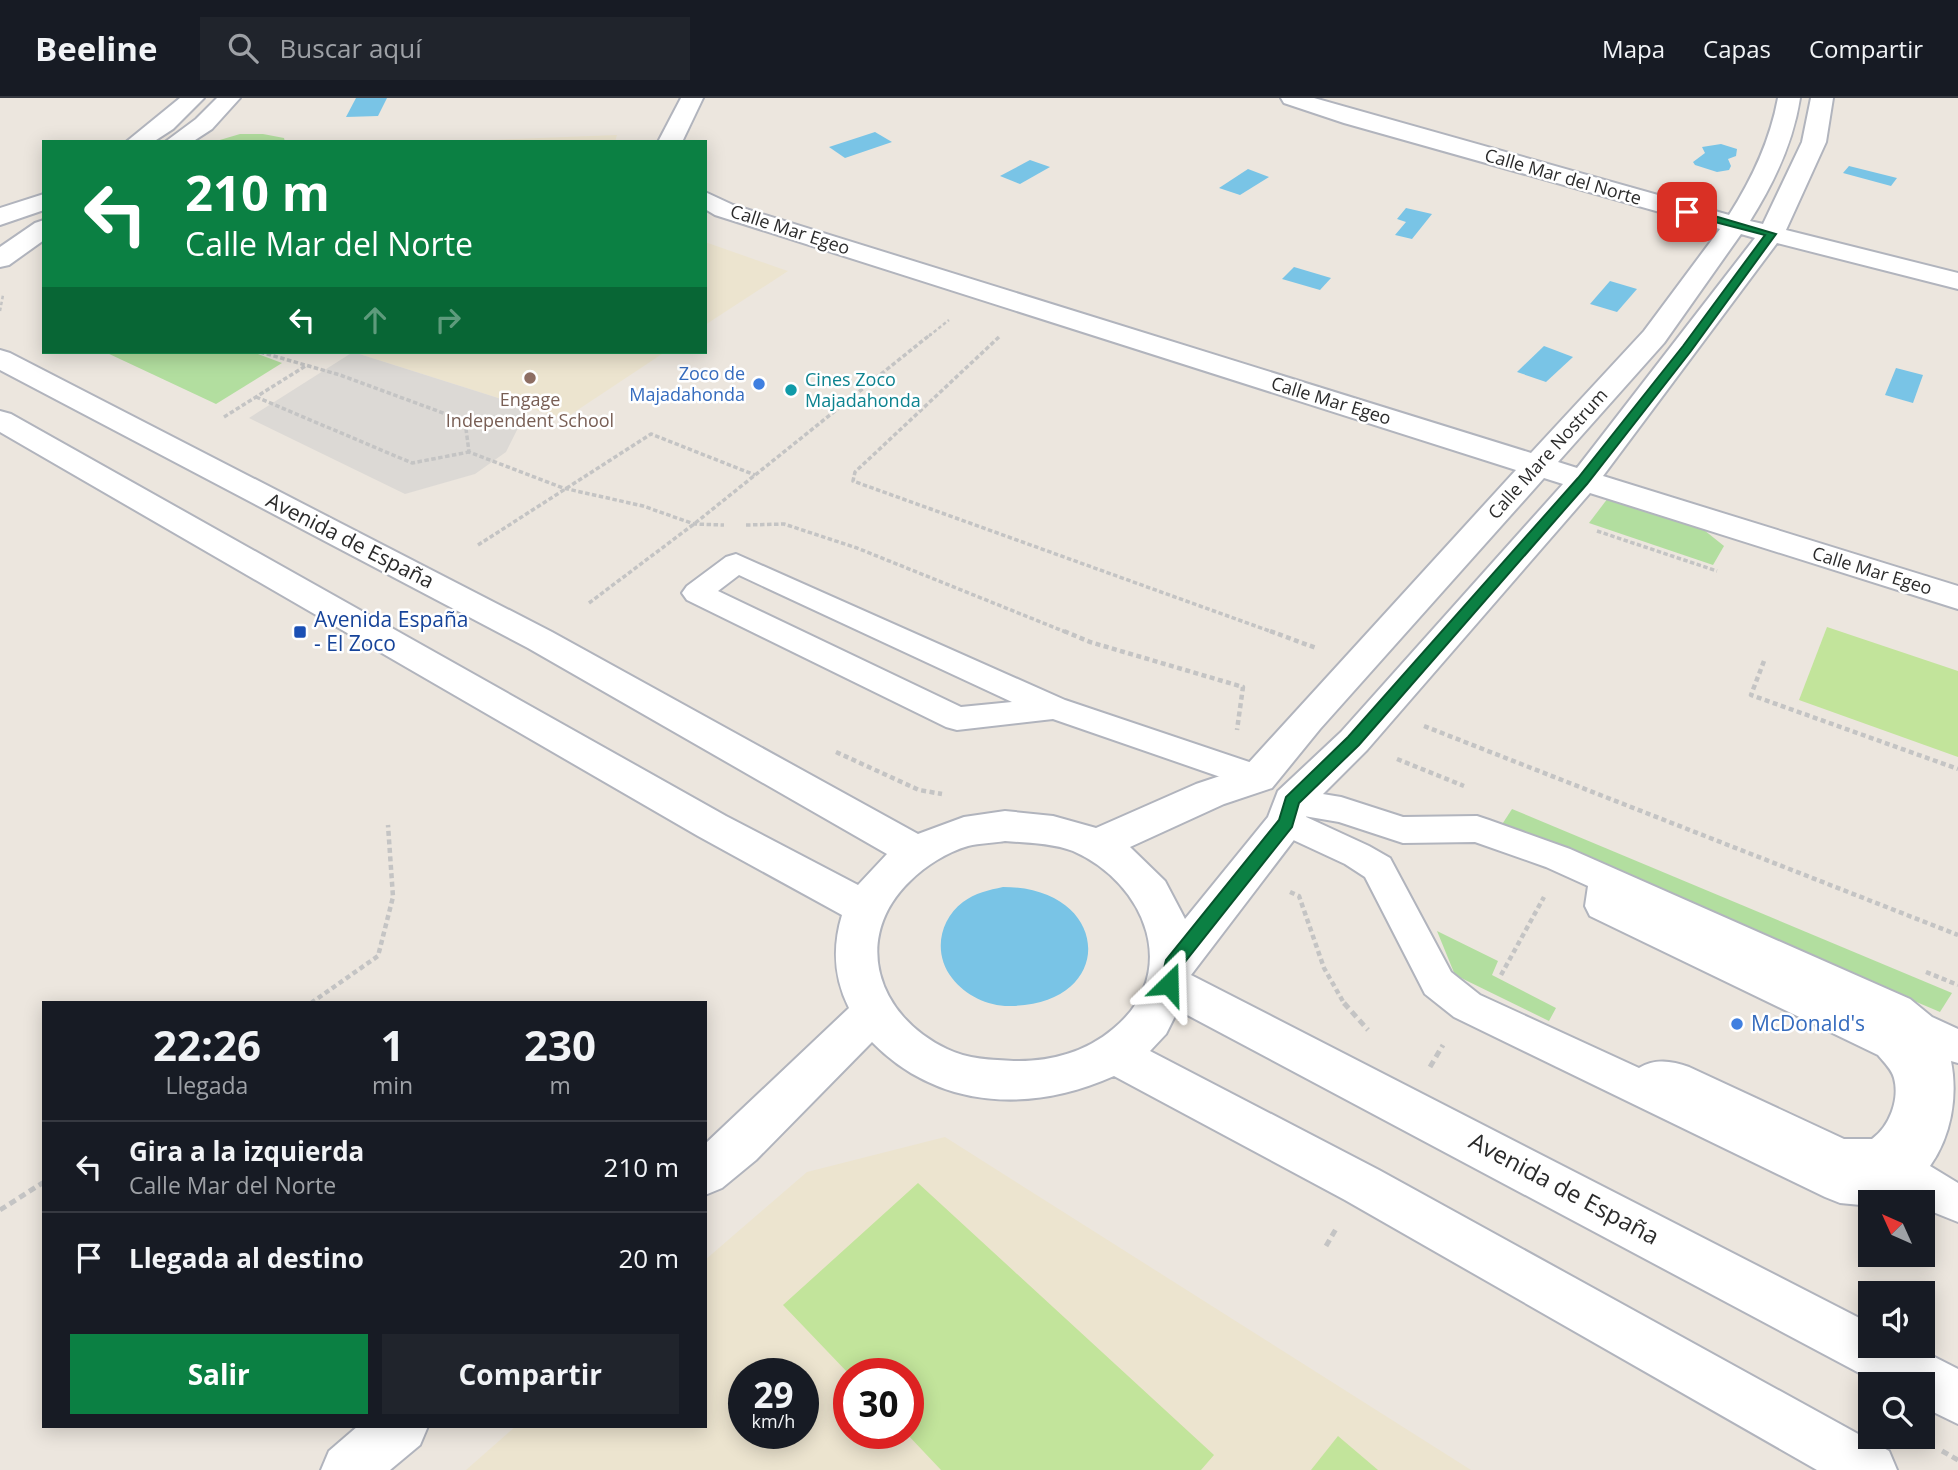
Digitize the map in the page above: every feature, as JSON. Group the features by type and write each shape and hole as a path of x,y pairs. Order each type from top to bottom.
{"street":[{"path":"140,140 165,124 193,98"},
{"path":"179,140 204,124 229,98"},
{"path":"671,140 692,98"},
{"name":"Calle Mar del Norte","path":"1292,98 1365,122 1735,225 1958,281"},
{"name":"Calle Mare Nostrum","path":"1258,778 1307,720 1654,337 1735,225 1759,187 1784,127 1789,98"},
{"name":"Calle Mare Nostrum","path":"864,908 855,943 858,978 873,1013 901,1043 938,1066 982,1079 1029,1082 1075,1073 1115,1054 1150,1022 1170,974 1289,812 1583,481 1687,348 1771,234 1814,142 1822,98"},
{"name":"Calle Mar Egeo","path":"707,201 748,218 1958,598"},
{"path":"0,217 42,202"},
{"path":"0,259 42,229"},
{"name":"Avenida de España","path":"0,359 540,640 918,853"},
{"path":"0,419 712,826 864,908 886,877 918,853 959,834 1005,826 1052,830 1096,845 1129,867 1154,895 1170,929 1170,974"},
{"path":"1096,845 1210,794 1277,774 1292,781 1297,793 1289,812"},
{"name":"Avenida de España","path":"1170,974 1958,1397"},
{"path":"707,1171 739,1145 873,1013"},
{"path":"1115,1054 1362,1185 1870,1470"},
{"path":"348,1470 399,1428"}],"lane":[{"path":"1054,708 957,719 698,593 736,562 1054,708 1258,778"},
{"path":"1289,812 1342,810 1403,830 1477,829 1606,880 1909,1020 1958,1048"},
{"path":"1289,812 1378,868 1438,983 1467,1006 1840,1184 1880,1186 1903,1170 1919,1150 1936,1085 1932,1059 1909,1020"},
{"path":"1378,868 1403,830"},
{"path":"1606,880 1603,906 1892,1042 1909,1064 1917,1085 1908,1126 1897,1143 1880,1157 1866,1159 1847,1158 1794,1137 1675,1079 1620,1077"},
{"path":"1903,1170 1931,1191 1958,1203"}],"path":[{"path":"590,603 694,524 952,318"},
{"path":"1003,335 855,472 853,481 1328,652"},
{"path":"267,354 307,365 465,421 469,452"},
{"path":"224,417 307,365"},
{"path":"256,397 412,463 469,452 563,488 643,506 694,524 730,526"},
{"path":"478,545 651,434 755,475"},
{"path":"744,525 784,524 857,548 1090,642 1244,687 1242,708 1231,741"},
{"path":"1594,530 1717,571"},
{"path":"1764,661 1751,695 1958,769"},
{"path":"1418,723 1958,934"},
{"path":"766,766 827,748 919,790 954,796"},
{"path":"314,1001 378,956 393,897 388,825"},
{"path":"1511,981 1501,976 1547,892 1558,859"},
{"path":"1299,896 1320,963 1329,980 1342,1003 1377,1038"},
{"path":"0,1210 42,1183"}],"shaded area":[{"path":"617,135 616,140 489,140"},
{"path":"707,243 788,271 707,324"},
{"path":"350,354 359,354 517,404 523,418 506,452 475,474 405,494 249,418"},
{"name":"Engage Independent School","path":"359,354 662,354 564,419"},
{"path":"945,1137 1471,1470 466,1470 514,1428 707,1428 707,1258 807,1172"}],"green space":[{"path":"240,134 263,134 284,140 220,140"},
{"path":"109,354 258,354 282,363 216,404"},
{"path":"1608,498 1704,530 1724,546 1713,565 1589,523"},
{"path":"1827,627 1958,671 1958,757 1799,700"},
{"path":"1512,809 1952,993 1940,1012 1501,826"},
{"path":"1437,931 1498,961 1492,975 1556,1008 1549,1021 1455,975"},
{"path":"918,1183 1214,1455 1201,1470 941,1470 921,1449 924,1449 924,1358 834,1358 783,1305"},
{"path":"1338,1436 1378,1470 1311,1470"}],"water":[{"path":"356,98 387,98 378,116 346,117"},
{"path":"875,132 892,142 845,158 829,147"},
{"path":"1721,144 1737,149 1736,156 1728,159 1731,166 1729,170 1717,172 1695,165 1693,162 1705,153 1702,147"},
{"path":"1030,160 1050,167 1020,184 1000,176"},
{"path":"1849,166 1897,178 1891,186 1843,173"},
{"path":"1248,169 1269,177 1240,195 1219,188"},
{"path":"1406,208 1432,214 1412,239 1395,235 1406,222 1397,219"},
{"path":"1294,267 1331,278 1320,290 1282,279"},
{"path":"1610,281 1637,289 1617,312 1590,304"},
{"path":"1544,346 1573,357 1546,382 1517,372"},
{"path":"1896,368 1923,375 1913,403 1885,395"},
{"path":"1003,887 1039,892 1065,905 1082,924 1088,946 1084,967 1071,987 1047,1000 1003,1006 979,999 964,990 952,978 942,959 941,938 948,918 955,909 982,892"}],"place":[{"name":"Engage Independent School","path":"530,378"},
{"name":"Zoco de Majadahonda","path":"759,384"},
{"name":"Cines Zoco Majadahonda","path":"791,390"},
{"name":"Avenida España - El Zoco","path":"300,632"},
{"name":"McDonald's","path":"1737,1024"}],"route":[{"path":"1169,984 1172,965 1286,822 1292,801 1354,741 1583,481 1687,348 1771,234 1687,212"}]}
